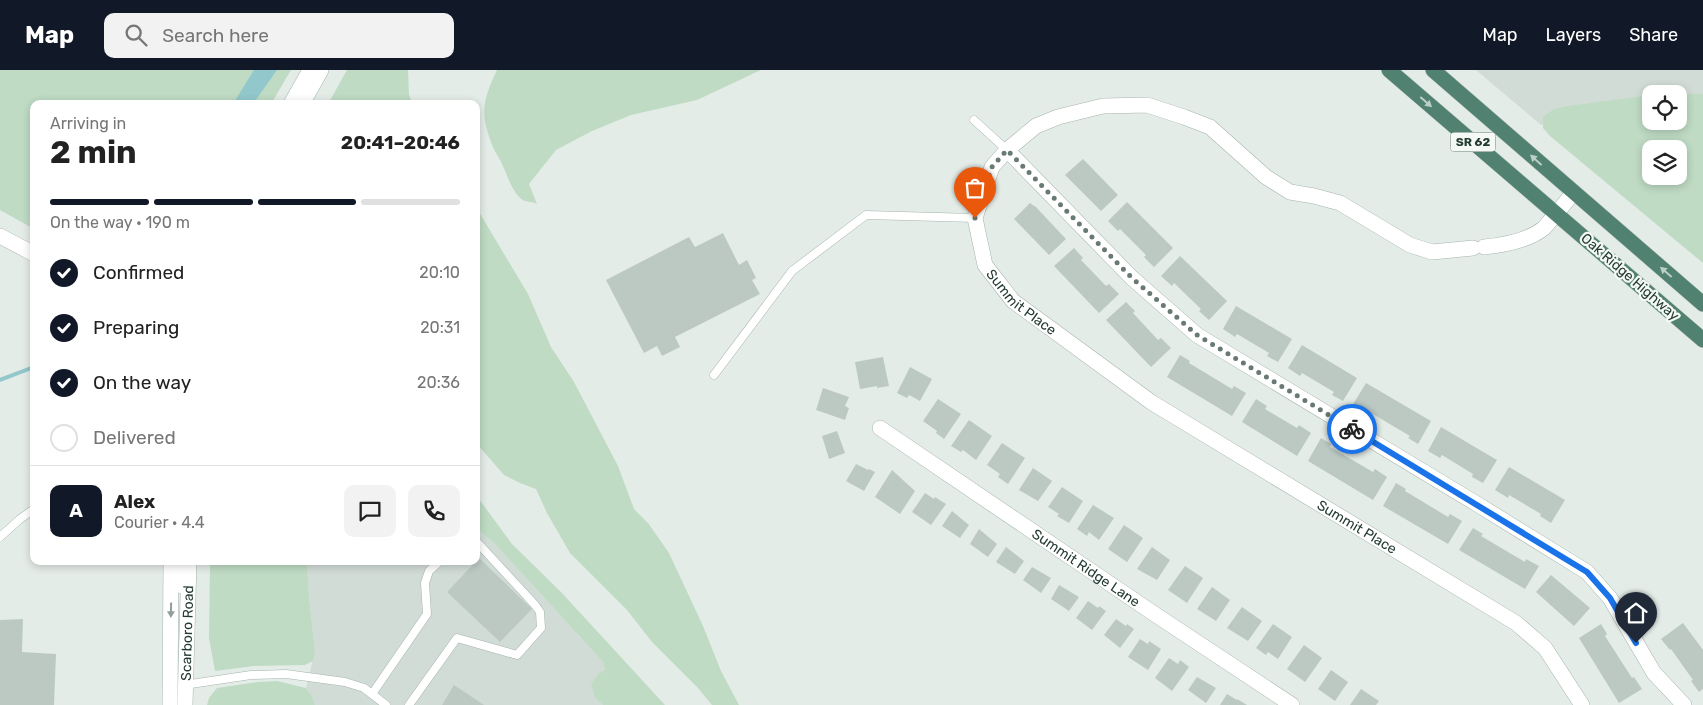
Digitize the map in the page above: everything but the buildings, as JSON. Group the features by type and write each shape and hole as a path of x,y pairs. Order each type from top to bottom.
{"highway":[{"name":"SR 62","path":"1389,70 1556,213"},
{"name":"SR 62","path":"1433,70 1573,192"},
{"name":"Oak Ridge Highway","path":"1573,192 1703,304"},
{"name":"Oak Ridge Highway","path":"1556,213 1703,340"}],"street":[{"path":"293,100 310,70"},
{"path":"304,100 321,70"},
{"path":"315,100 332,70"},
{"path":"975,218 992,167 1007,150 1036,126 1058,117 1104,106 1147,105 1184,116 1210,127 1266,177 1290,192 1340,203 1410,245 1432,252 1499,245 1521,240 1543,229 1573,192"},
{"path":"1007,150 1132,278 1197,335 1587,572 1610,598 1654,673 1684,705"},
{"name":"Summit Place","path":"975,218 985,265 1013,301 1151,402 1516,623 1545,648 1582,705"},
{"path":"0,236 30,252"},
{"name":"Summit Ridge Lane","path":"880,428 1107,583 1292,705"},
{"name":"Scarboro Road","path":"171,565 177,685 185,705"},
{"path":"181,565 185,647"},
{"name":"Scarboro Road","path":"170,705 177,685 185,647 189,565"}],"lane":[{"path":"974,120 1007,150"},
{"path":"714,376 792,270 866,215 975,218"},
{"path":"0,537 30,512"},
{"path":"409,705 457,638 517,655 541,628 540,612 535,605 480,545"},
{"path":"372,694 427,614 425,583 429,571 436,565"},
{"path":"177,685 251,675 286,674 345,682 364,688 386,705"}],"shaded area":[{"path":"1476,70 1703,70 1703,100 1687,103 1687,85 1642,85 1642,109 1541,125"},
{"path":"480,531 495,544 603,662 605,670 596,699 603,705 315,705 312,696 306,688 315,651 307,565 480,565"}],"green space":[{"path":"0,70 291,70 273,100 30,100 30,227 0,210"},
{"path":"347,70 408,70 409,95 411,100 330,100"},
{"path":"497,70 761,70 697,100 631,115 592,131 556,150 529,184 537,204 524,201 517,194 494,149 486,126 484,108 488,91"},
{"path":"1687,94 1703,94 1703,263 1550,136 1543,128 1543,117 1554,109 1642,96 1642,130 1687,130"},
{"path":"480,214 528,294 551,347 574,382 618,466 634,509 648,523 669,553 703,626 721,671 739,705 712,705 698,688 652,642 627,610 570,553 547,513 536,489 504,475 480,448"},
{"path":"480,500 512,544 561,592 665,705 603,705 596,699 591,685 598,674 605,670 603,662 495,544 480,531"},
{"path":"210,565 307,565 315,651 313,661 305,665 254,666 215,671 209,638"},
{"path":"277,681 306,688 312,696 315,705 207,705 209,698 217,688"}],"water":[{"path":"254,70 277,70 256,100 235,100"}],"waterway":[{"path":"0,380 30,369"}],"way so far":[{"path":"975,218 992,167 1007,150 1132,278 1197,335 1352,429"}],"route":[{"path":"1352,429 1587,572 1610,598 1636,643"}]}
